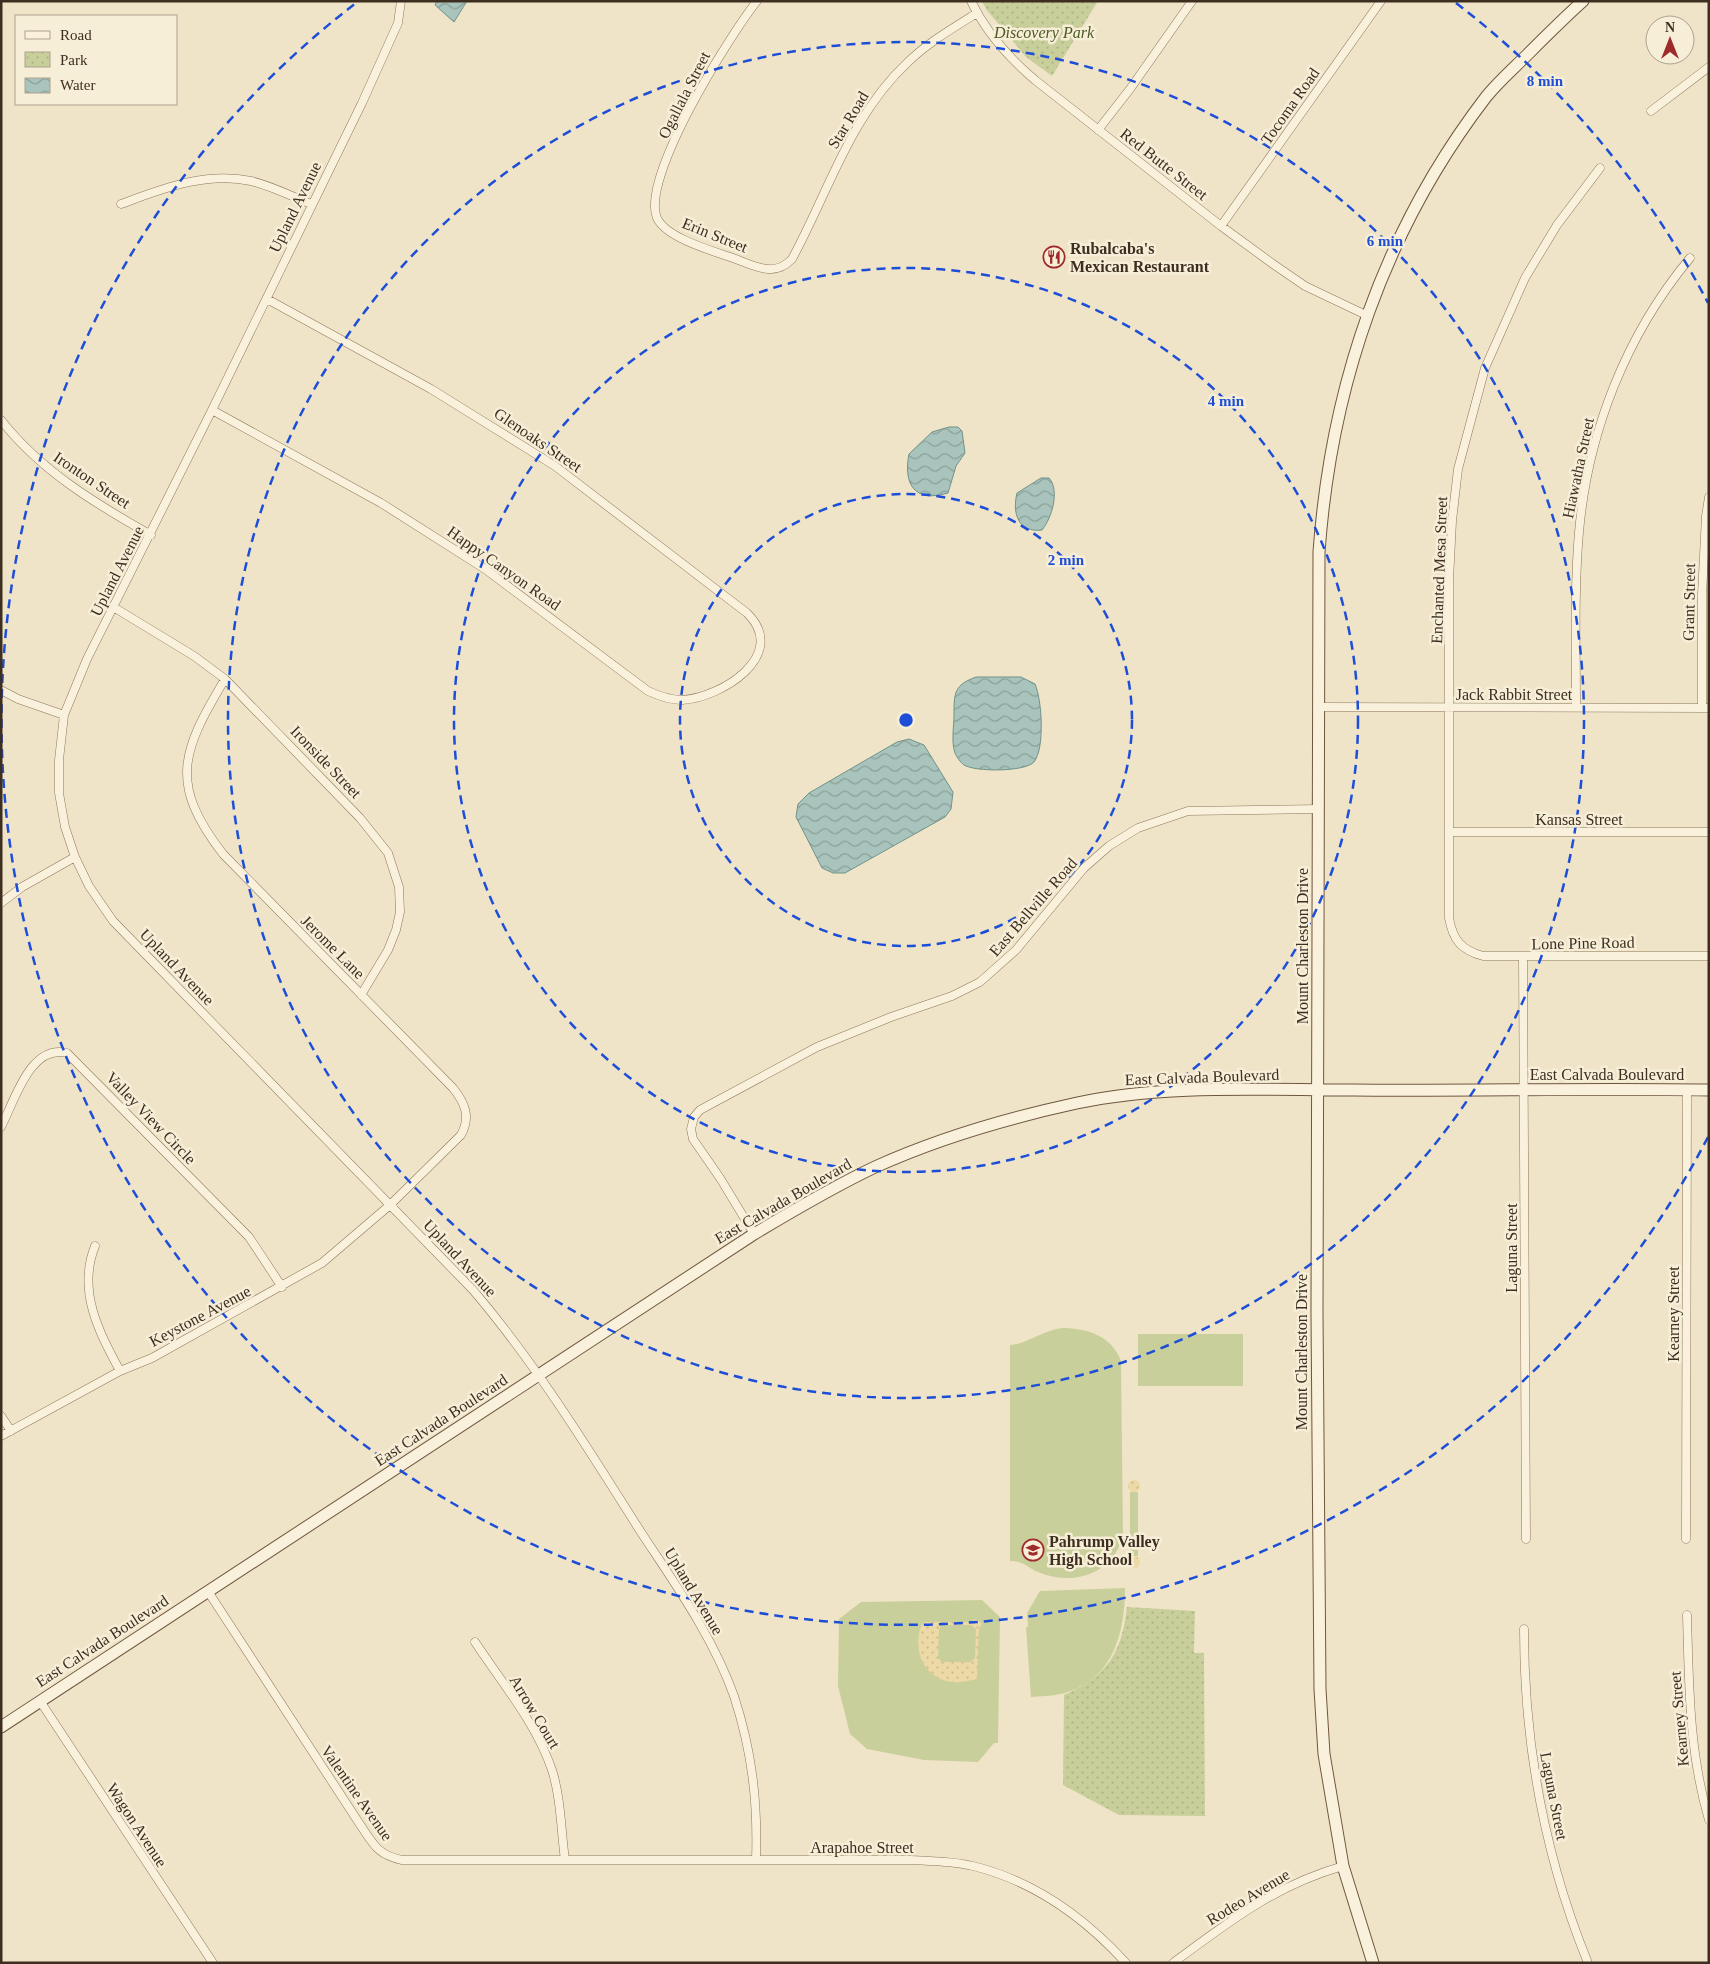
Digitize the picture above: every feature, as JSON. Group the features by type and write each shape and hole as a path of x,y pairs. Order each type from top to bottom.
{"street":[{"name":"Upland Avenue","path":"401,1 398,23 362,103 88,660 64,715 59,760 60,793 65,827 75,857 89,886 113,921 473,1290 499,1320 539,1375 694,1615 720,1662 734,1696 754,1781 757,1813 756,1860"},
{"name":"Ogallala Street","path":"655,210 656,193 682,124 701,86 757,1"},
{"name":"Red Butte Street","path":"971,1 977,13 1014,60 1098,130 1222,226 1306,286 1366,316"},
{"path":"1098,130 1130,89 1192,1"},
{"name":"Tocoma Road","path":"1222,226 1381,1"},
{"name":"Mount Charleston Drive","path":"1373,1963 1343,1866 1324,1754 1320,1689 1317,1313 1319,552 1323,499 1342,397 1366,316 1404,229 1463,131 1487,96 1583,1"},
{"name":"Star Road","path":"777,269 785,267 792,259 858,123 881,92 908,62 928,45 977,13"},
{"path":"1651,111 1709,67"},
{"name":"Enchanted Mesa Street","path":"1460,946 1451,932 1449,918 1449,580 1452,520 1458,469 1469,422 1497,337 1525,278 1557,225 1600,168"},
{"path":"121,204 194,181 217,178 249,181 270,187 311,204"},
{"name":"Erin Street","path":"655,210 664,228 678,237 766,270 777,269"},
{"name":"Hiawatha Street","path":"1576,707 1579,532 1595,440 1606,404 1626,358 1654,306 1669,283 1690,258"},
{"name":"Glenoaks Street","path":"266,299 431,389 555,466 747,613 757,622 762,641"},
{"name":"Happy Canyon Road","path":"212,410 349,484 453,549 539,608 648,691 663,698 680,700 698,698 722,688 747,670 757,657 762,641"},
{"name":"Ironton Street","path":"1,420 34,457 65,483 151,535"},
{"name":"Grant Street","path":"1705,708 1702,595 1706,516 1709,497"},
{"name":"Ironside Street","path":"114,608 194,656 225,679 360,818 388,853 393,862 399,887 400,912 396,930 388,950 361,995"},
{"name":"Jerome Lane","path":"225,679 199,722 187,761 187,782 196,814 206,832 223,854 453,1088 466,1108 466,1126 461,1135 390,1205"},
{"path":"1,690 18,699 64,715"},
{"name":"Jack Rabbit Street","path":"1319,707 1705,708"},
{"name":"East Bellville Road","path":"754,1234 693,1139 691,1129 694,1117 700,1110 818,1047 891,1017 952,996 980,982 1016,950 1084,868 1125,835 1138,828 1188,811 1319,809"},
{"name":"Kansas Street","path":"1449,832 1709,832"},
{"path":"1,903 22,887 75,857"},
{"name":"Lone Pine Road","path":"1460,946 1470,953 1483,956 1709,956"},
{"name":"Laguna Street","path":"1523,957 1526,1539"},
{"name":"Valley View Circle","path":"1,1126 33,1063 50,1052 67,1054 249,1237 282,1287"},
{"name":"East Calvada Boulevard","path":"1,1727 209,1593 754,1234 827,1191 876,1167 937,1142 995,1123 1078,1103 1117,1096 1190,1092 1319,1090 1709,1090"},
{"name":"Kearney Street","path":"1686,1539 1687,1090"},
{"name":"Keystone Avenue","path":"1,1436 120,1371 152,1358 282,1287 343,1248 390,1205"},
{"path":"95,1246 89,1267 91,1310 97,1329 120,1371"},
{"path":"1,1416 10,1431"},
{"name":"Valentine Avenue","path":"209,1593 379,1851 387,1857 402,1860 565,1860"},
{"name":"Kearney Street","path":"1687,1615 1690,1723 1695,1761 1709,1820"},
{"name":"Laguna Street","path":"1524,1629 1526,1710 1541,1815 1556,1873 1588,1963"},
{"name":"Arrow Court","path":"475,1642 523,1714 552,1770 565,1860"},
{"name":"Wagon Avenue","path":"40,1701 212,1963"},
{"name":"Arapahoe Street","path":"565,1860 911,1860 971,1865 1027,1885 1054,1900 1104,1938 1126,1963"},
{"name":"Rodeo Avenue","path":"1173,1963 1240,1913 1279,1890 1313,1875 1343,1866"}],"green space":[{"name":"Discovery Park","path":"982,1 1098,1 1052,76 1026,57 986,9"},
{"path":"1062,1328 1071,1328 1098,1335 1112,1345 1121,1361 1123,1535 1111,1559 1101,1568 1090,1574 1065,1578 1038,1572 1022,1563 1010,1561 1010,1345"},
{"path":"1138,1334 1243,1334 1243,1386 1138,1386"},
{"path":"1130,1492 1138,1492 1138,1556 1130,1556"},
{"path":"1125,1588 1122,1622 1118,1638 1104,1667 1093,1679 1079,1688 1061,1694 1031,1697 1026,1627 1028,1627 1027,1613 1040,1591"},
{"path":"982,1600 1000,1617 998,1743 994,1743 978,1762 924,1760 867,1749 850,1734 838,1686 839,1619 861,1602"},
{"path":"1127,1607 1195,1611 1194,1653 1204,1653 1205,1816 1119,1815 1063,1785 1064,1695 1091,1680 1110,1661 1121,1637"}],"sand":[{"path":"1132,1480 1136,1480 1140,1486 1136,1492 1132,1492 1128,1488 1128,1484"},
{"path":"1132,1556 1136,1556 1140,1562 1136,1568 1132,1568 1128,1564 1128,1560"},
{"path":"975,1619 982,1623 979,1629 977,1679 962,1682 946,1681 930,1672 924,1665 919,1648 918,1640 923,1622 971,1622","holes":["941,1625 971,1625 976,1629 975,1658 970,1662 942,1662 938,1658 939,1630"]}],"water":[{"path":"437,1 467,1 454,22 435,5"},
{"path":"949,427 958,427 962,431 965,453 956,466 948,493 927,495 920,493 910,483 908,475 909,454 932,432"},
{"path":"1041,478 1049,478 1054,489 1054,497 1052,511 1046,525 1042,530 1034,530 1022,525 1019,520 1015,508 1016,500 1017,493"},
{"path":"976,677 1021,677 1035,684 1041,712 1041,735 1040,746 1034,762 1021,768 989,770 964,765 957,758 953,739 955,695 963,683"},
{"path":"909,739 924,745 953,792 951,809 945,817 845,873 833,873 822,868 796,817 798,804 809,793 897,742"}],"place":[{"name":"Rubalcaba's Mexican Restaurant","path":"1054,257"},
{"name":"Pahrump Valley High School","path":"1033,1550"}]}
